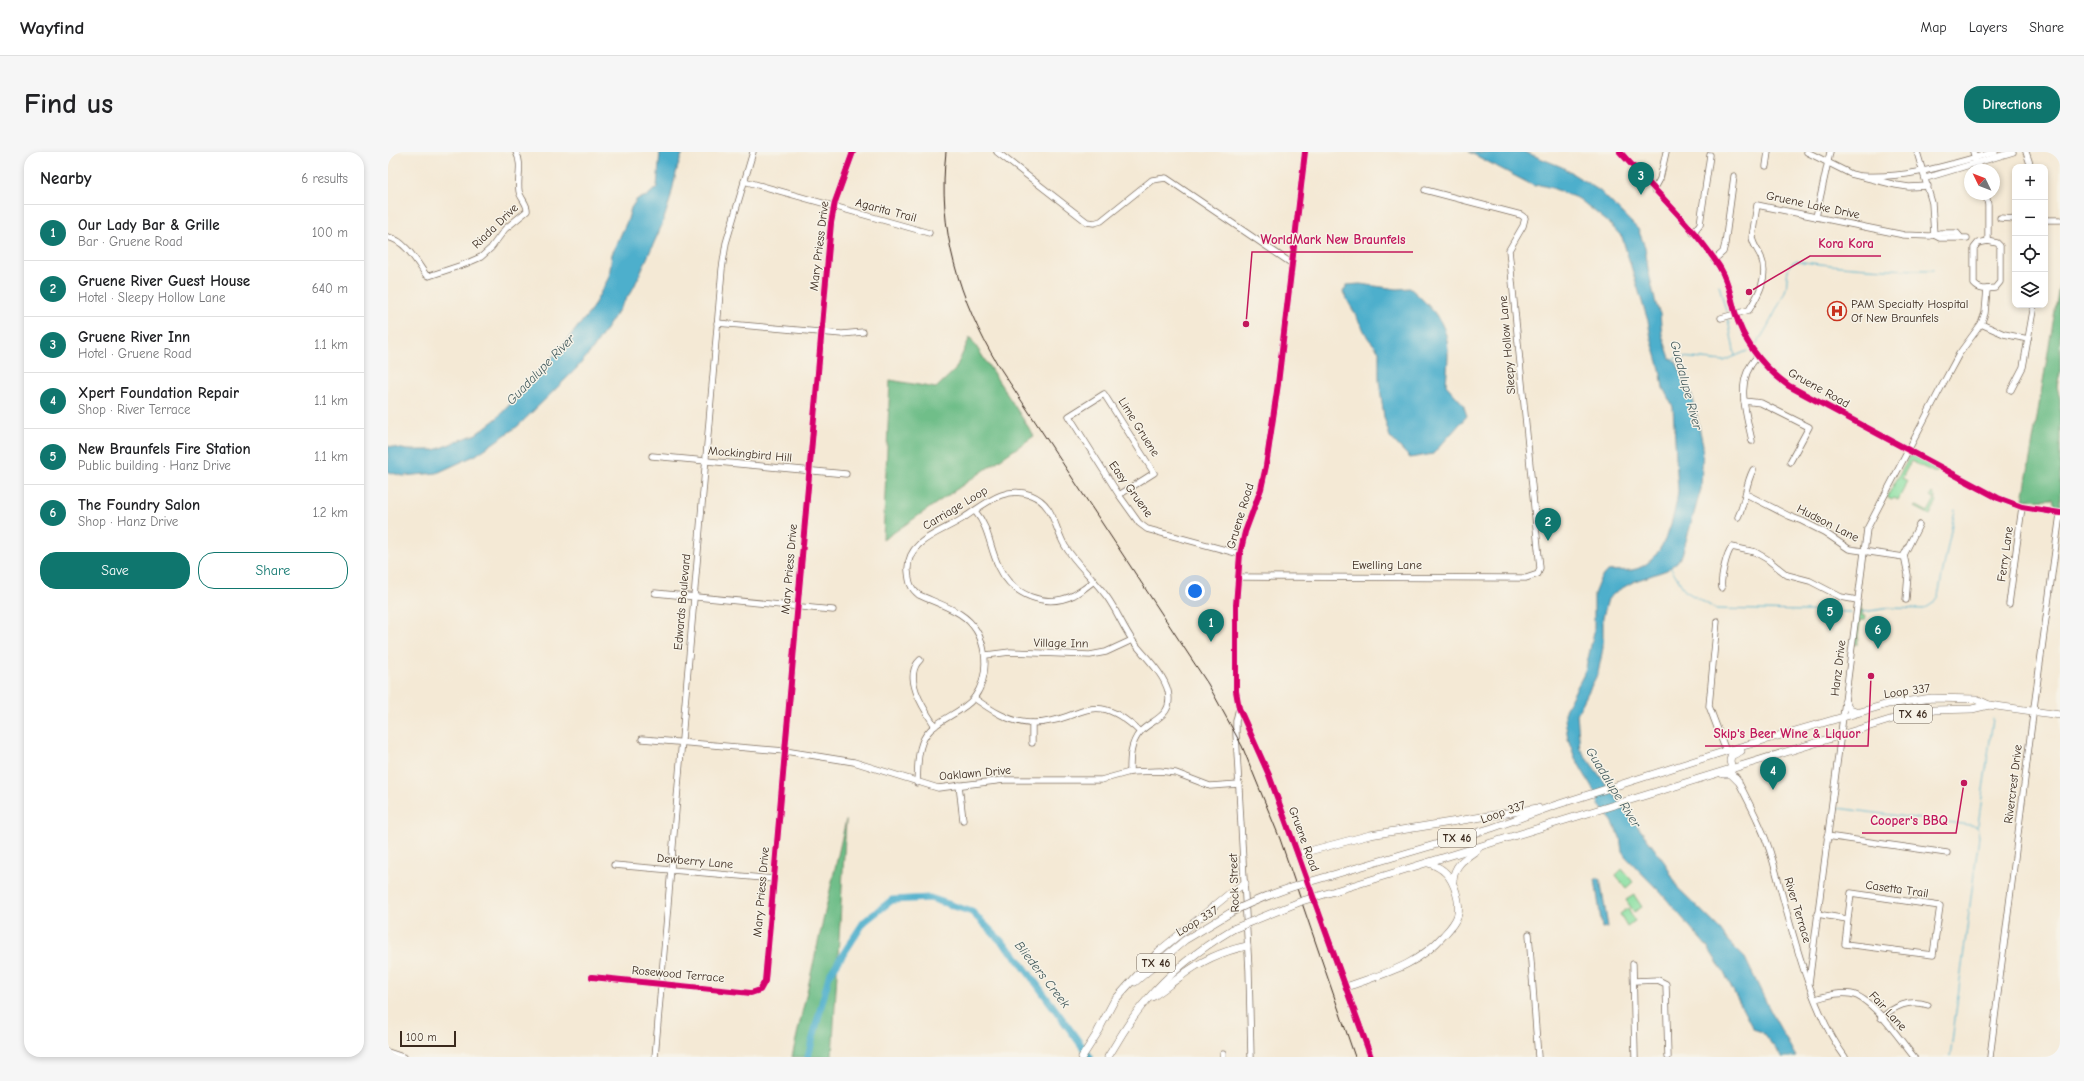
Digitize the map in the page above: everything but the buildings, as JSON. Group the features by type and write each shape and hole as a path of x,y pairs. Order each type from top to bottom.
{"main road":[{"name":"Loop 337","path":"1082,1057 1127,992 1145,972 1185,940 1253,901 1279,891 1492,828 1584,795 1726,751 1888,704 1932,698 1976,699 1989,705 2060,715"},
{"path":"1845,702 1850,708 1858,712"},
{"name":"Loop 337","path":"1108,1057 1145,1001 1190,958 1233,929 1295,904 1893,718 1921,712 1972,709 1989,705"},
{"path":"1732,769 1730,761 1733,754 1768,743 1774,738"},
{"path":"1738,781 1738,770 1742,765"},
{"path":"1688,782 1693,783 1727,773 1733,775 1738,781"},
{"path":"1298,854 1370,835 1556,805"},
{"path":"1346,987 1405,966 1425,955 1435,946 1458,918 1459,901 1453,881 1454,869 1458,864 1484,846"},
{"path":"1428,863 1441,867 1453,881"},
{"path":"1098,1032 1114,1001 1159,951 1229,894 1245,883"},
{"path":"1145,1001 1161,992 1186,972 1206,960 1227,951 1248,946"}],"street":[{"name":"Riada Drive","path":"388,237 397,240 405,247 427,276 465,264 481,257 491,248 505,229 527,212 528,207 519,190 521,167 516,152"},
{"name":"Edwards Boulevard","path":"655,1057 723,258 753,152"},
{"name":"Mary Priess Drive","path":"760,990 765,981 831,223 834,207 853,152"},
{"path":"996,152 1087,222 1091,223 1101,221 1152,180 1166,178 1291,263"},
{"name":"Gruene Road","path":"1305,152 1278,384 1266,466 1261,488 1245,532 1240,554 1238,577 1236,684 1239,708 1269,775 1371,1057"},
{"name":"Gruene Road","path":"1620,152 1693,233 1714,260 1725,276 1744,336 1757,357 1776,376 1789,386 1910,449 1998,498 2022,507 2060,514"},
{"path":"1654,190 1660,179 1666,152"},
{"path":"1766,166 1768,152"},
{"path":"1807,152 1843,171 1896,185 1909,187 1928,186"},
{"path":"1816,217 1830,152"},
{"path":"1918,152 1932,203 1934,235"},
{"path":"1862,176 1887,177 1925,175 1975,157 1995,152"},
{"path":"1975,157 2013,152"},
{"path":"2026,152 2030,164"},
{"path":"1693,233 1700,224 1710,155"},
{"path":"1714,260 1723,252 1725,244 1734,176"},
{"name":"Agarita Trail","path":"744,181 929,233"},
{"name":"Sleepy Hollow Lane","path":"1426,190 1521,215 1525,218 1523,226 1509,250 1540,568 1536,576"},
{"path":"1987,200 1988,242"},
{"name":"Gruene Lake Drive","path":"1721,318 1749,310 1763,284 1764,265 1752,242 1757,205 1898,234 1923,237 1934,235 1940,238 1957,238 1959,236 1961,238 1968,238"},
{"path":"2000,218 2012,219"},
{"path":"2048,220 2060,220"},
{"path":"1988,242 1997,243 2000,246 2000,282 1995,288 1986,289 1977,287 1974,284 1974,248 1978,243 1988,242"},
{"name":"Hanz Drive","path":"1809,983 1839,736 1843,717 1857,600 1869,524 1959,354 1981,324 1985,313 1986,289"},
{"path":"2011,390 2023,367 2033,308"},
{"path":"717,323 852,334 863,332"},
{"path":"1981,324 2004,334 2028,339"},
{"path":"1752,441 1744,401 1743,381 1748,370 1757,357"},
{"name":"Easy Gruene","path":"1104,394 1069,416 1119,495 1139,523 1147,529 1240,554"},
{"name":"Lime Gruene","path":"1104,394 1154,473 1119,495"},
{"path":"1744,401 1761,403 1809,427 1790,462"},
{"name":"Mockingbird Hill","path":"652,456 846,474"},
{"path":"1738,517 1753,470"},
{"name":"Carriage Loop","path":"974,698 985,677 986,655 979,636 971,623 961,614 919,595 909,582 908,564 915,548 923,540 952,526 995,497 1007,493 1026,493 1039,499 1051,512 1066,547 1107,598 1132,640 1162,678 1168,691 1168,703 1165,712 1159,720 1140,732"},
{"name":"Hudson Lane","path":"1746,494 1824,532 1848,549 1904,557"},
{"name":"Ferry Lane","path":"2009,604 2022,507"},
{"path":"975,511 989,534 1002,572 1014,587 1023,594 1036,599 1056,600 1073,595 1094,581"},
{"name":"Rivercrest Drive","path":"1990,1057 2060,514"},
{"path":"1906,600 1908,575 1904,557 1919,525"},
{"path":"1722,588 1722,580 1729,550 1735,546 1752,551 1766,558 1787,575 1810,581 1839,596 1857,600"},
{"name":"Ewelling Lane","path":"1238,577 1526,578 1536,576"},
{"path":"654,593 833,610"},
{"path":"1717,621 1709,706 1726,751"},
{"name":"Village Inn","path":"986,655 1010,652 1090,655 1106,652 1132,640"},
{"path":"920,660 915,665 912,673 925,710 935,726"},
{"path":"917,783 922,742 926,735 935,726 952,716 974,698 992,711 1008,718 1032,723 1052,720 1084,709 1100,708 1115,712 1129,721 1140,732 1130,754 1130,772"},
{"name":"Rock Street","path":"1239,708 1236,721 1248,946 1251,1057"},
{"path":"1032,723 1032,743"},
{"name":"Oaklawn Drive","path":"642,739 785,751 854,762 917,783 938,788 1004,780 1101,780 1130,772 1160,771 1176,773 1210,786 1239,784"},
{"name":"River Terrace","path":"1732,769 1771,857 1815,999 1831,1037 1845,1057"},
{"path":"959,785 963,820"},
{"path":"1827,836 1947,853"},
{"name":"Dewberry Lane","path":"614,865 774,879"},
{"name":"Casetta Trail","path":"1851,894 1940,906 1933,954 1845,944 1847,919 1851,894"},
{"path":"1817,914 1847,919"},
{"path":"1529,934 1538,1057"},
{"path":"1633,964 1635,1057"},
{"name":"Rosewood Terrace","path":"592,977 751,992 760,990"},
{"path":"1634,981 1658,980 1666,984 1668,990 1668,1057"},
{"name":"Fair Lane","path":"1815,999 1836,994 1852,994 1866,1001 1914,1057"},
{"path":"1881,1018 1901,1005 1919,1002 1928,1005"},
{"path":"388,1052 403,1057"}],"green space":[{"path":"2060,281 2060,372 2057,386 2060,400 2060,509 2056,509 2053,499 2023,500"},
{"path":"970,337 1034,436 883,540 890,380 936,388 955,370"},
{"path":"1910,456 1915,456 1939,470 1937,472 1933,472 1911,461 1902,478 1908,481 1898,500 1894,498 1892,500 1888,498 1888,495"},
{"path":"1932,493 1937,501 1930,515 1915,507 1917,506 1928,512 1935,499 1930,496"},
{"path":"1859,604 1861,604 1860,612 1862,609 1862,616 1865,616 1865,620 1860,620 1857,645 1854,642"},
{"path":"846,820 832,1057 792,1057"},
{"path":"1622,869 1633,882 1626,888 1616,875"},
{"path":"1634,895 1642,907 1634,912 1626,900"},
{"path":"1628,908 1635,921 1627,926 1620,914"}],"water":[{"path":"660,152 683,152 662,225 634,287 593,349 576,369 518,426 476,455 437,473 403,476 388,472 388,446 407,450 435,450 476,434 496,419 537,376 590,312 609,277 612,254 628,219 631,208 637,199 647,196 657,187"},
{"path":"1469,152 1525,152 1562,167 1600,191 1638,229 1645,247 1648,269 1656,304 1660,314 1662,335 1670,358 1676,362 1693,399 1703,445 1701,489 1682,555 1677,562 1667,570 1635,581 1617,591 1608,599 1603,617 1603,648 1598,673 1577,714 1580,749 1665,863 1678,888 1718,927 1728,941 1745,958 1769,1008 1796,1057 1782,1057 1762,1032 1753,1029 1724,973 1708,948 1662,894 1626,857 1622,851 1620,837 1612,821 1599,805 1596,794 1575,758 1568,739 1565,710 1585,672 1594,632 1594,594 1600,579 1607,571 1632,570 1643,566 1652,559 1666,538 1674,514 1678,491 1673,407 1663,388 1660,369 1651,338 1648,321 1622,237 1609,223 1579,199 1552,188 1540,185 1534,186"},
{"path":"1360,284 1397,289 1410,288 1434,312 1444,329 1448,349 1446,385 1463,404 1467,416 1433,454 1410,458 1390,437 1384,417 1379,380 1379,351 1368,338 1343,292 1347,285"},
{"path":"1600,878 1608,927 1602,928 1595,879"}],"waterway":[{"path":"1755,346 1781,300 1786,288 1788,269 1795,261 1864,268 1933,270"},
{"path":"1719,285 1726,311"},
{"path":"1728,319 1735,356"},
{"name":"Guadalupe River","path":"1672,359 1681,357 1724,361 1747,351"},
{"path":"1862,612 1891,608 1924,609 1932,604 1938,596 1955,510"},
{"path":"1670,566 1685,591 1716,609 1850,612"},
{"path":"1978,825 1993,719"},
{"path":"1837,808 1977,826 1979,836 1950,1057"},
{"name":"Blieders Creek","path":"808,1057 829,976 864,922 892,900 930,898 972,912 1016,956 1090,1057"}],"railway":[{"path":"946,152 944,180 948,236 954,263 972,315 998,365 1208,684 1242,746 1280,839 1355,1057"}],"cycle path":[{"path":"592,977 751,993 760,990 765,981 831,223 835,202 853,152"},
{"path":"1305,152 1278,384 1266,466 1261,489 1245,532 1240,554 1236,605 1236,691 1239,708 1269,775 1371,1057"},
{"path":"1620,152 1685,222 1719,266 1725,277 1739,324 1749,344 1763,363 1780,379 1789,386 1998,498 2022,507 2060,513"}],"place":[{"name":"Gruene River Inn","path":"1641,195"},
{"name":"Kora Kora","path":"1749,292"},
{"name":"PAM Specialty Hospital Of New Braunfels","path":"1837,311"},
{"name":"WorldMark New Braunfels","path":"1246,324"},
{"name":"Gruene River Guest House","path":"1548,541"},
{"name":"New Braunfels Fire Station","path":"1830,631"},
{"name":"Our Lady Bar & Grille","path":"1211,642"},
{"name":"The Foundry Salon","path":"1878,649"},
{"name":"Skip's Beer Wine & Liquor","path":"1871,676"},
{"name":"Cooper's BBQ","path":"1964,783"},
{"name":"Xpert Foundation Repair","path":"1773,790"}]}
